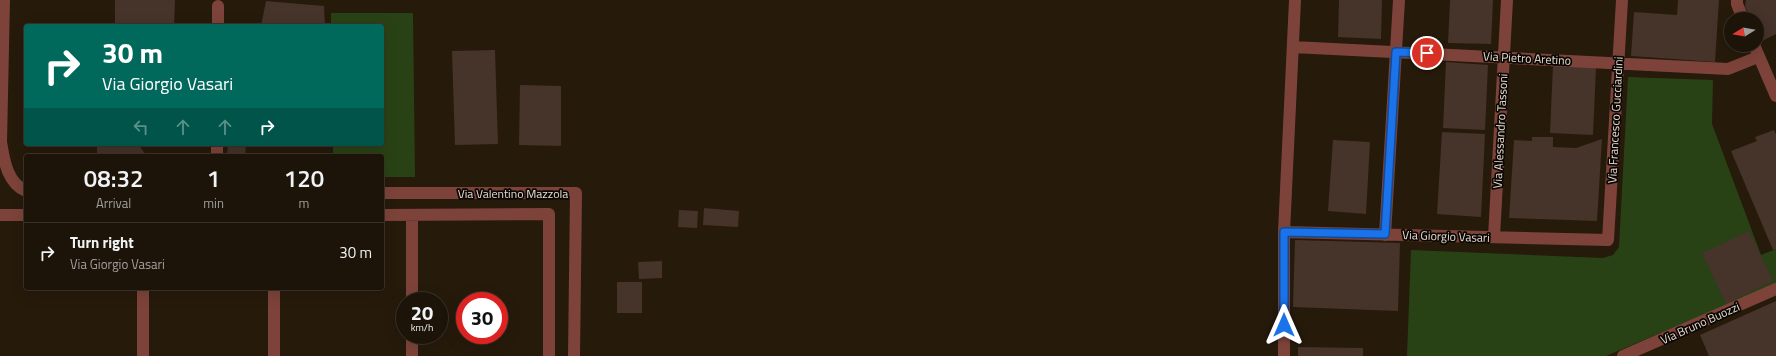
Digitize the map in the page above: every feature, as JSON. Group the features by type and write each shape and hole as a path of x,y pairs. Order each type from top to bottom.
{"street":[{"path":"4,0 1,142 5,165 13,180 24,190"},
{"path":"1284,356 1284,232 1295,0"},
{"path":"1385,234 1399,0"},
{"name":"Via Alessandro Tassoni","path":"1494,237 1507,0"},
{"name":"Via Francesco Gucciardini","path":"1608,240 1622,0"},
{"path":"1737,0 1740,12"},
{"path":"218,6 218,24"},
{"name":"Via Pietro Aretino","path":"1293,47 1504,56 1728,69 1758,57"},
{"path":"1756,52 1776,96"},
{"name":"Via Valentino Mazzola","path":"384,193 576,193 574,356"},
{"path":"384,215 549,214 549,356"},
{"path":"0,215 24,215"},
{"path":"412,215 412,292"},
{"name":"Via Giorgio Vasari","path":"1284,232 1608,240"},
{"path":"142,356 143,290"},
{"path":"274,290 274,356"},
{"name":"Via Bruno Buozzi","path":"1623,356 1776,290"},
{"path":"412,344 412,356"}],"green space":[{"path":"331,13 413,13 415,177 384,177 384,154 333,154 333,146 384,146 384,24 331,24"},
{"path":"1628,77 1713,80 1712,124 1761,255 1776,249 1776,284 1606,356 1407,356 1411,250 1603,258 1613,255 1619,247"}],"building":[{"path":"115,0 175,0 174,24 115,24"},
{"path":"1339,0 1382,0 1381,39 1338,37"},
{"path":"1450,0 1493,0 1491,44 1448,43"},
{"path":"1678,0 1719,0 1715,62 1631,56 1634,12 1677,15"},
{"path":"1746,0 1776,0 1776,34 1764,40 1764,12 1747,12 1745,6"},
{"path":"266,1 324,6 325,24 261,24"},
{"path":"495,50 498,144 455,145 452,51"},
{"path":"1446,62 1488,65 1485,130 1443,128"},
{"path":"1553,65 1596,67 1593,135 1550,133"},
{"path":"520,85 561,86 561,146 519,145"},
{"path":"1774,130 1776,134 1776,249 1773,250 1731,151 1757,141 1755,137"},
{"path":"1442,132 1485,134 1481,217 1437,214"},
{"path":"1532,137 1553,137 1553,147 1576,148 1602,139 1597,221 1509,218 1514,140 1532,141"},
{"path":"1333,140 1370,142 1366,214 1328,211"},
{"path":"97,146 140,146 146,154 97,154"},
{"path":"228,146 246,146 245,154 227,154"},
{"path":"704,208 739,211 738,227 703,225"},
{"path":"679,210 698,211 697,228 678,227"},
{"path":"1749,231 1773,281 1726,304 1702,253"},
{"path":"1295,240 1400,243 1398,311 1293,307"},
{"path":"662,261 662,278 639,279 638,262"},
{"path":"617,282 642,282 642,313 617,313"},
{"path":"1776,301 1776,356 1709,356 1700,335"},
{"path":"1298,347 1363,348 1363,356 1298,356"}],"route":[{"path":"1284,325 1284,232 1385,234 1396,52 1427,53"}]}
